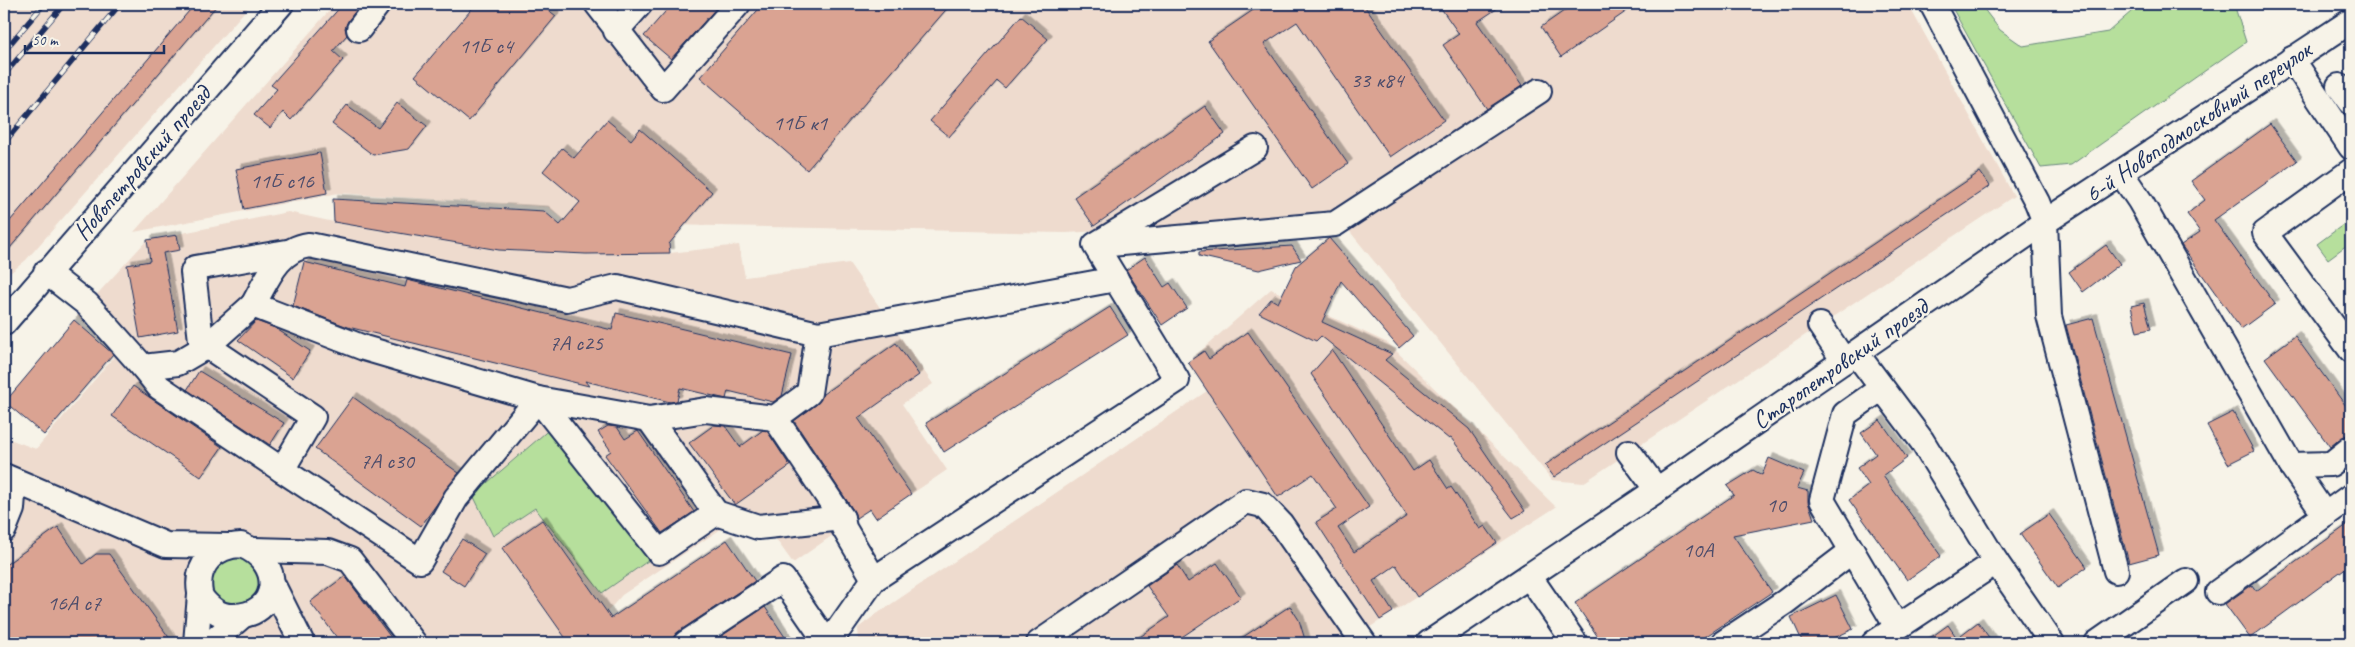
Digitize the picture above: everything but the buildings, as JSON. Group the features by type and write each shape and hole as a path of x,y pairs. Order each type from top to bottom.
{"street":[{"name":"Новопетровский проезд","path":"4,323 46,272 281,4"},
{"path":"359,29 378,4"},
{"path":"597,4 616,31 663,89 738,4"},
{"path":"616,31 640,4"},
{"path":"1932,4 2046,222 2049,316 2116,570"},
{"name":"6-й Новоподмосковный переулок","path":"2046,222 2351,21"},
{"path":"2292,59 2351,147"},
{"path":"1095,245 1335,224 1539,91"},
{"path":"1095,245 1255,148"},
{"path":"2351,171 2265,233 2351,350"},
{"path":"2121,173 2145,209 2291,465 2325,515"},
{"name":"Старопетровский проезд","path":"1429,643 1657,490 2046,222"},
{"path":"282,470 313,417 204,348 193,272 195,268 287,252 297,247 309,245 566,299 617,287 818,334 1116,280"},
{"path":"686,643 783,579 828,643 874,579 1177,380 1095,245"},
{"path":"143,367 178,363 204,348 253,305 273,271 287,252"},
{"path":"46,272 87,304 159,387 420,561 456,498 538,399"},
{"path":"253,305 364,348 538,399 649,419 706,410 775,418 809,393 818,334"},
{"path":"1820,325 1882,388 1922,441 1996,562 2052,643"},
{"path":"1882,388 1845,414 1822,500 1897,627"},
{"path":"538,399 659,552 716,513"},
{"path":"775,418 842,518 844,528 874,579"},
{"path":"649,419 716,513 758,526 842,518"},
{"path":"2291,465 2331,464 2351,448"},
{"path":"1629,452 1657,490"},
{"path":"4,529 12,509 9,479 166,545 241,545 254,550 328,552 350,560 414,643"},
{"path":"2218,592 2351,496"},
{"path":"1039,643 1246,501 1263,505 1281,524 1364,643"},
{"path":"166,545 217,613 247,614 278,624 301,643"},
{"path":"196,643 200,588 205,562 215,552 228,546"},
{"path":"211,643 247,614 263,605 269,596 272,582 271,572 265,560 254,550"},
{"path":"1723,643 1785,602 1852,551"},
{"path":"1874,643 1996,562"},
{"path":"1530,576 1568,641"},
{"path":"2105,641 2186,581"},
{"path":"272,582 301,643"}],"shaded area":[{"path":"4,4 251,4 26,260 4,278"},
{"path":"335,4 1908,4 2014,196 1583,483 1552,480 1338,217 1066,233 666,225 577,231 548,207 339,193 134,232"},
{"path":"288,212 334,222 499,250 586,254 670,253 739,245 745,277 849,263 933,384 902,404 947,470 876,518 870,509 793,563 770,531 733,521 622,595 607,612 629,643 4,643 4,437 36,449 118,352 77,316 147,240"},
{"path":"1271,289 1388,343 1556,507 1350,640 1352,643 859,643 858,628 878,613 1207,391 1188,362"}],"green space":[{"path":"1950,4 1980,4 2000,30 2023,46 2108,32 2140,4 2234,4 2246,42 2071,165 2041,168"},
{"path":"2351,219 2351,242 2328,259 2317,244"},
{"path":"552,427 652,558 602,593 535,508 493,536 473,495"},
{"path":"247,557 261,574 259,592 251,603 241,607 230,606 213,593 209,583 211,571 220,558"}],"railway":[{"path":"4,51 44,4"},
{"path":"4,75 64,4"},
{"path":"4,143 120,4"}]}
